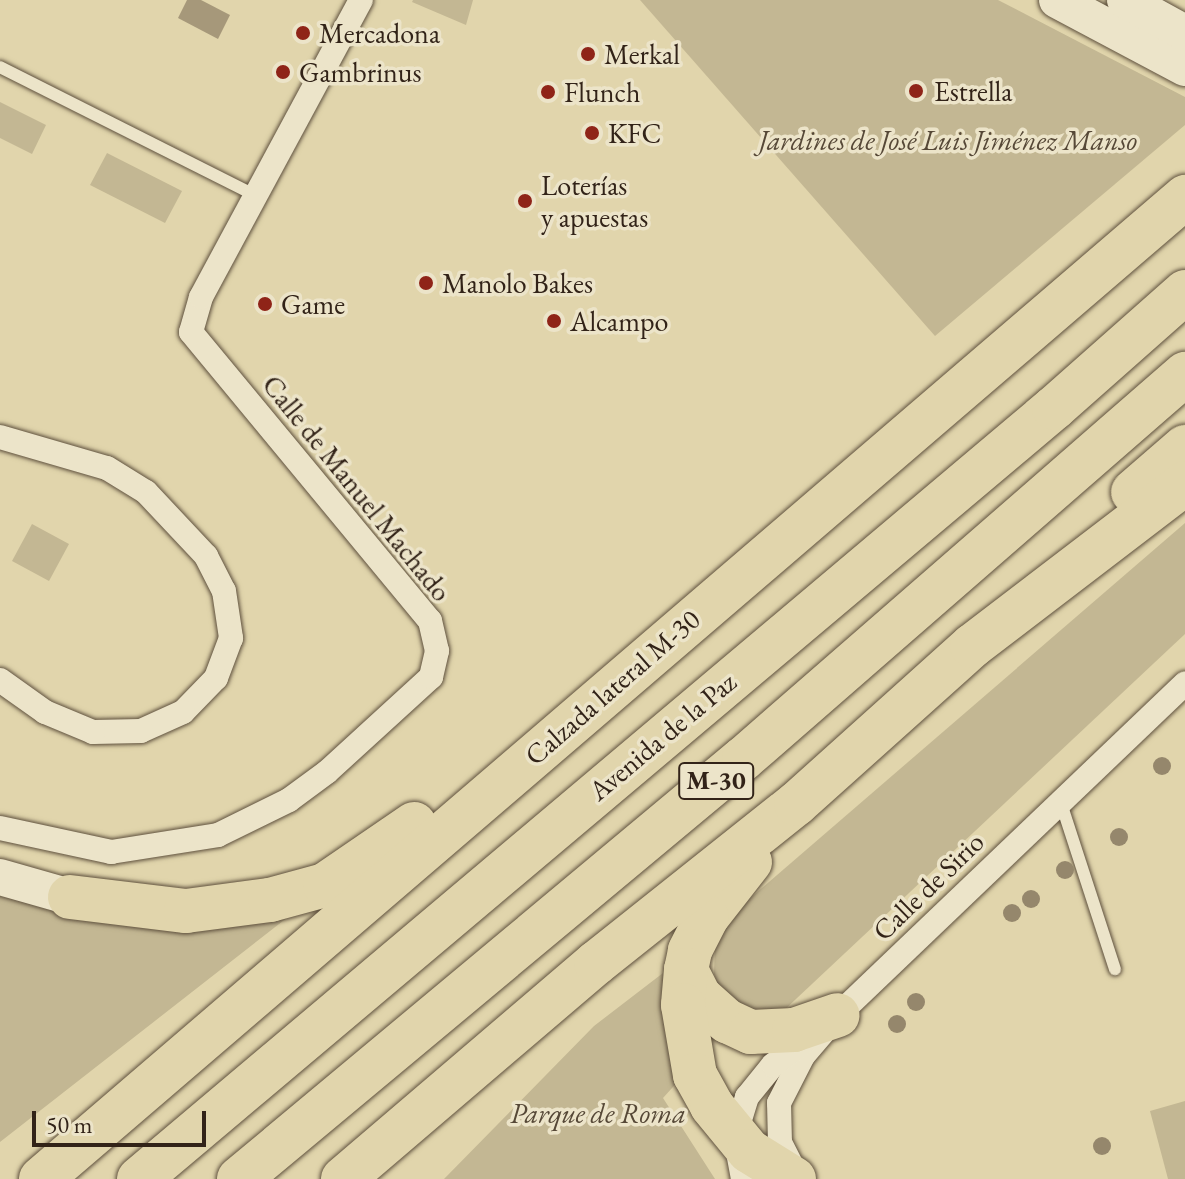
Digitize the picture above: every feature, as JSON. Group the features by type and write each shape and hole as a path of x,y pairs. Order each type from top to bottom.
{"highway":[{"name":"Calzada lateral M-30","path":"41,1179 1185,197"},
{"name":"Avenida de la Paz","path":"139,1179 1054,408 1185,292"},
{"name":"M-30","path":"239,1179 744,758 1185,374"},
{"path":"972,646 1110,512 1185,447"},
{"name":"M-30","path":"343,1179 596,963 796,804 972,646 1185,483"},
{"path":"70,897 186,911 270,900 325,885 416,822 639,639 731,585"},
{"path":"794,1179 749,1151 735,1136 695,1075 683,1005 686,970 707,917 796,804"},
{"path":"686,970 710,1008 751,1032 794,1030 838,1015"},
{"path":"23,1179 91,1133"}],"main road":[{"path":"1057,0 1180,48"},
{"path":"1125,0 1180,48"},
{"path":"0,877 70,897"}],"street":[{"name":"Calle de Manuel Machado","path":"0,828 111,852 218,835 289,800 327,772 431,677 437,651 430,621 191,332 201,297 361,0"},
{"path":"0,437 107,468 146,492 206,556 224,591 231,638 216,678 183,712 141,731 93,732 45,712 0,680"},
{"name":"Calle de Sirio","path":"735,1136 741,1109 756,1081 838,1015 1185,683"},
{"name":"Calle de Sirio","path":"800,1179 780,1143 779,1103 803,1056 838,1015"},
{"path":"735,1136 743,1179"}],"lane":[{"path":"0,67 255,195"},
{"path":"1060,800 1115,969"}],"green space":[{"path":"413,0 473,0 466,25 412,2"},
{"name":"Jardines de José Luis Jiménez Manso","path":"640,0 998,0 1185,97 1185,125 935,336"},
{"path":"0,102 46,125 32,154 0,138"},
{"path":"107,153 182,191 165,223 90,185"},
{"path":"1185,523 1185,634 780,1014 751,1014 720,992 714,974 715,943 725,920"},
{"path":"32,524 69,544 49,581 12,561"},
{"path":"0,896 90,919 288,917 0,1142"},
{"name":"Parque de Roma","path":"663,973 681,1078 663,1098 715,1179 444,1179 594,1026"},
{"path":"1185,1101 1185,1179 1168,1179 1150,1111"}],"shaded area":[{"path":"187,0 201,0 230,15 218,39 178,18"}],"place":[{"name":"Mercadona","path":"303,33"},
{"name":"Merkal","path":"588,54"},
{"name":"Gambrinus","path":"283,72"},
{"name":"Estrella","path":"916,91"},
{"name":"Flunch","path":"548,92"},
{"name":"KFC","path":"592,133"},
{"name":"Loterías y apuestas","path":"525,201"},
{"name":"Manolo Bakes","path":"426,283"},
{"name":"Game","path":"265,304"},
{"name":"Alcampo","path":"554,321"}]}
